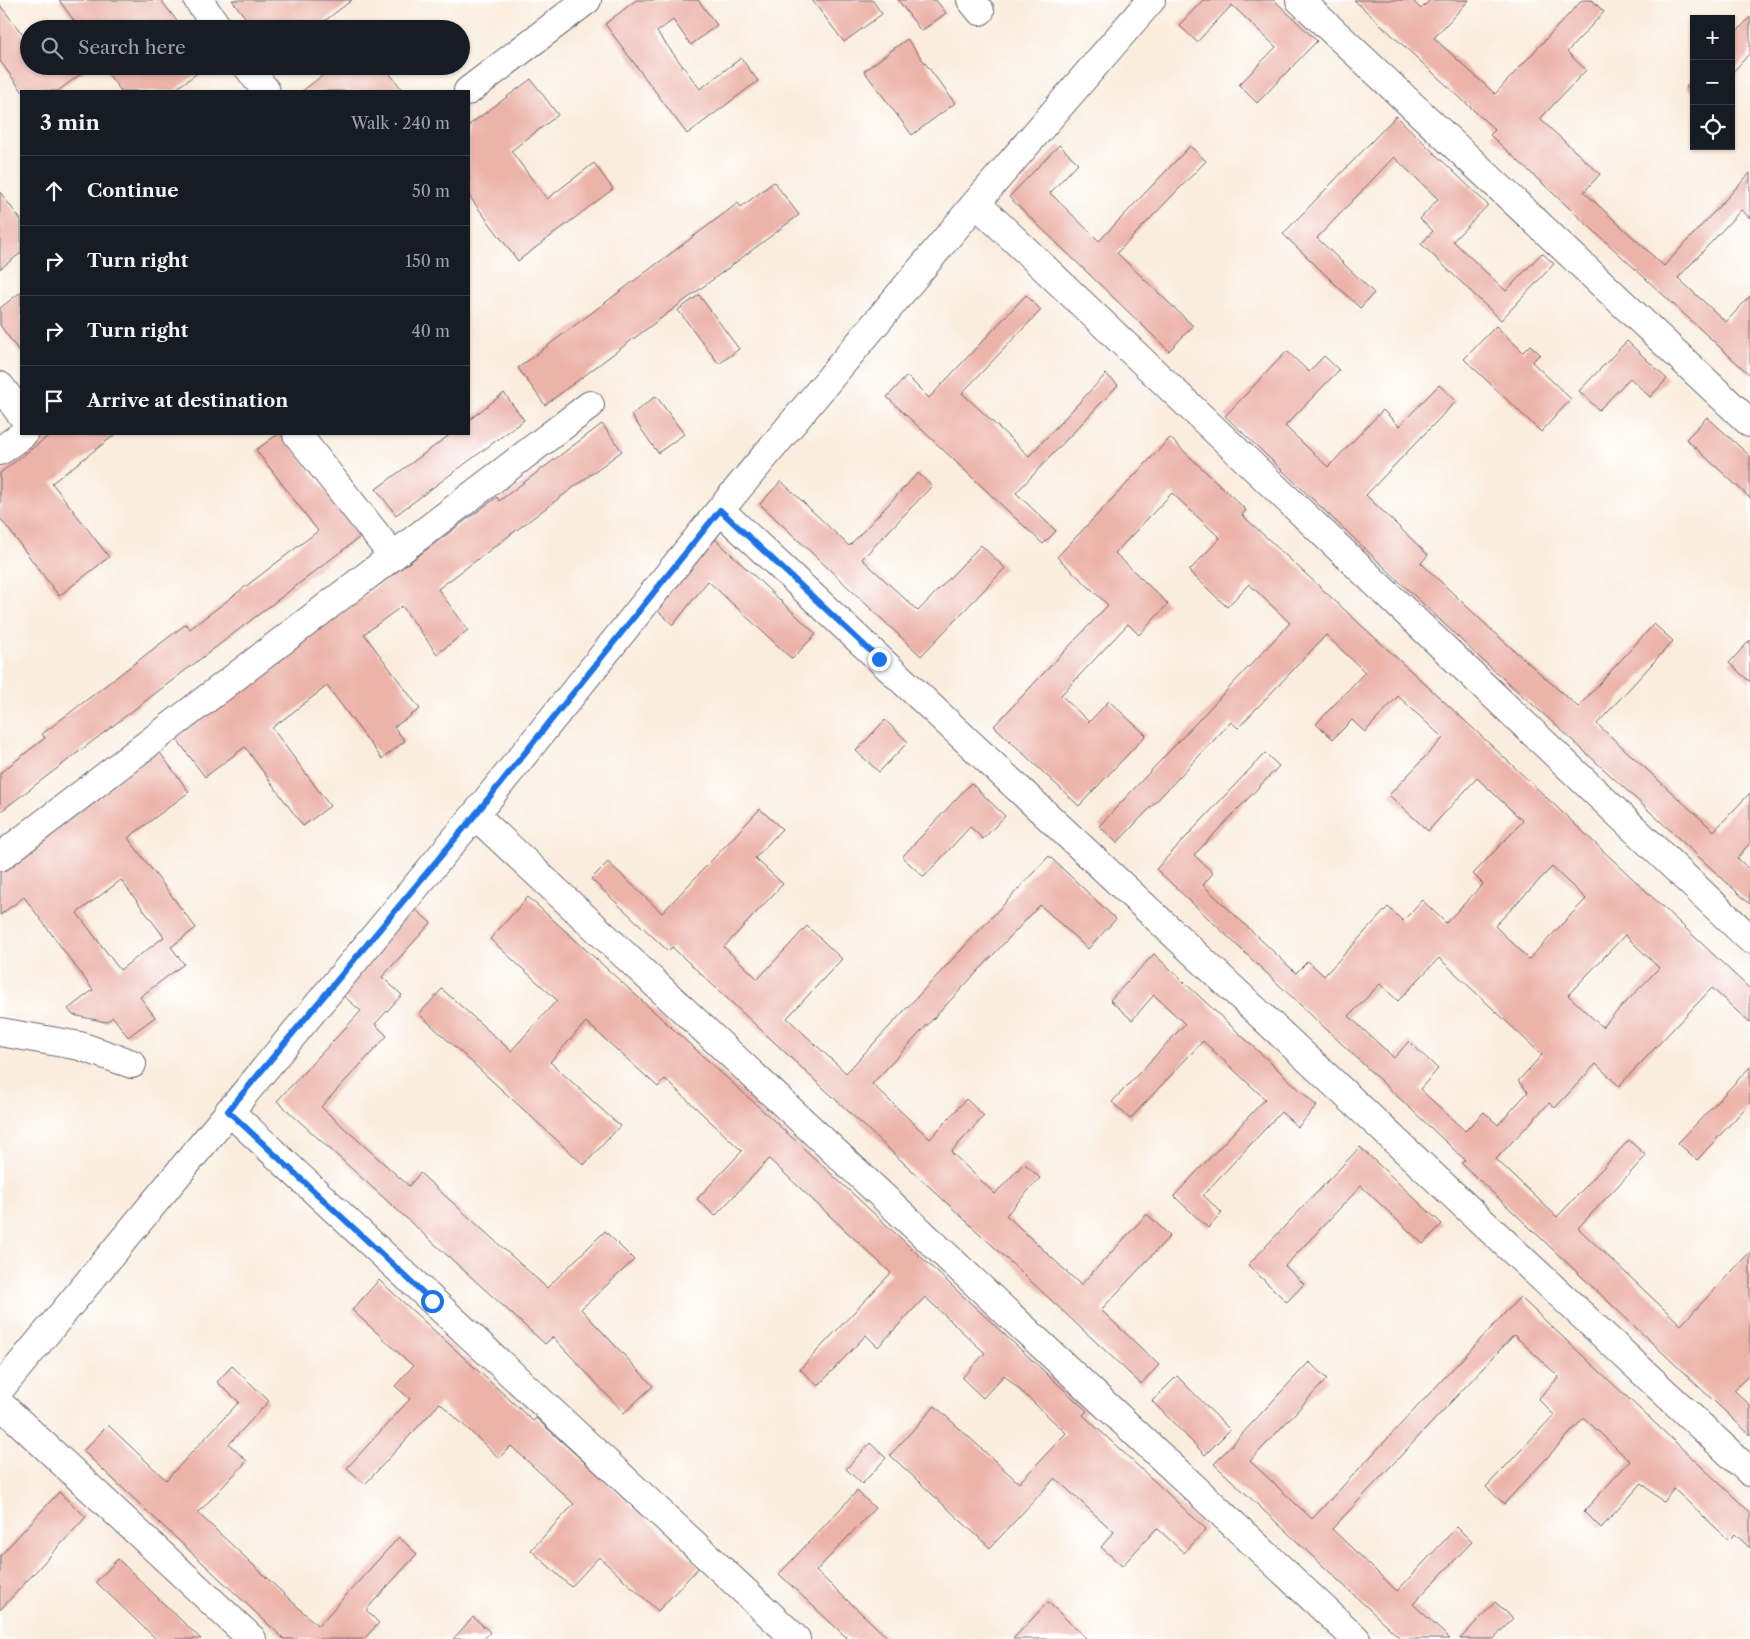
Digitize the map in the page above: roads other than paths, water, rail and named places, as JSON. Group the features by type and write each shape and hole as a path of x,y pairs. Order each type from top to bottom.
{"street":[{"path":"198,0 212,20"},
{"path":"469,90 586,0"},
{"path":"0,1389 228,1111 475,815 720,510 976,203 1151,0"},
{"path":"1300,0 1750,423"},
{"path":"254,75 265,90"},
{"path":"976,203 1750,940"},
{"path":"0,386 20,413"},
{"path":"0,858 590,405"},
{"path":"0,451 21,435"},
{"path":"298,435 393,556"},
{"path":"720,510 1750,1472"},
{"path":"475,815 1356,1639"},
{"path":"0,1032 80,1046 132,1064"},
{"path":"228,1111 796,1639"},
{"path":"0,1404 252,1639"}]}
